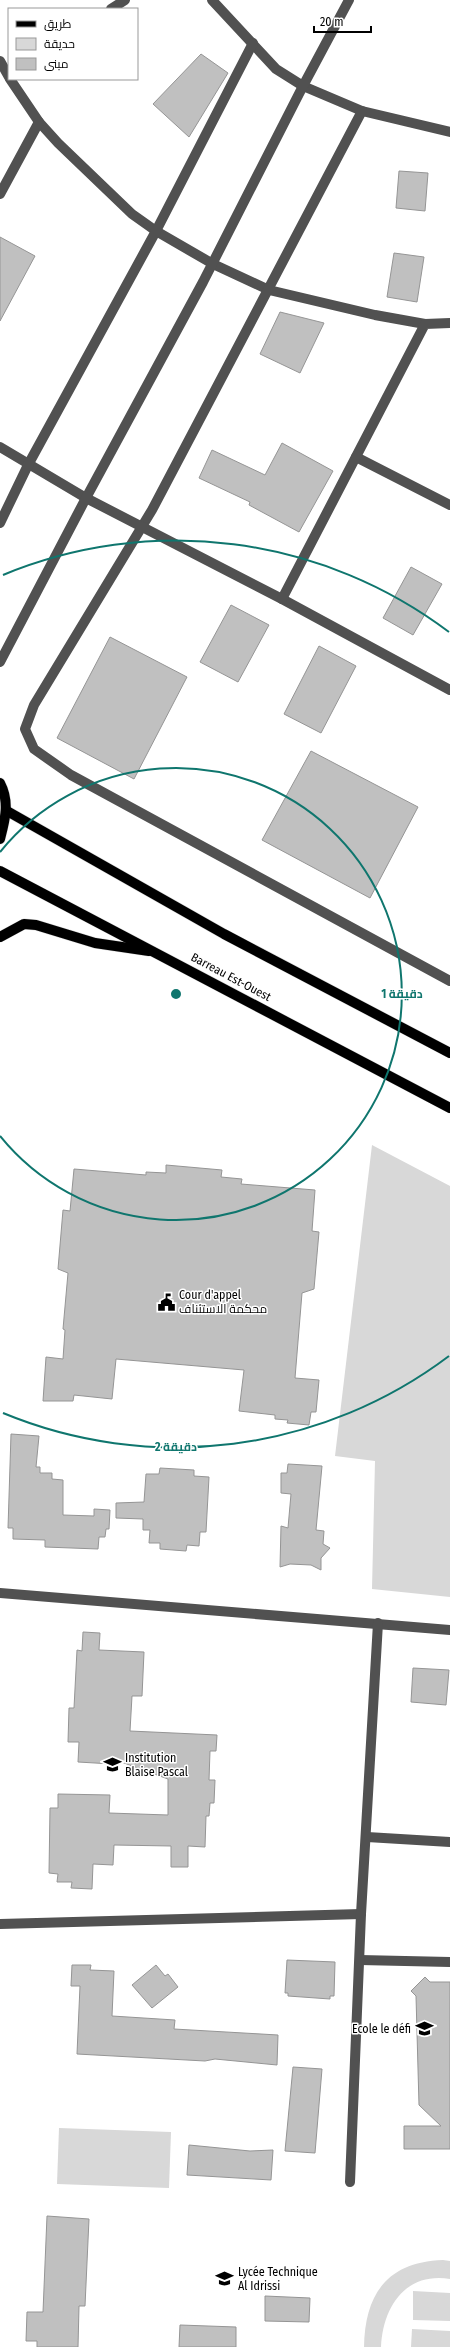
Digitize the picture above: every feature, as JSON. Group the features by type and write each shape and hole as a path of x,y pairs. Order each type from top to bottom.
{"main road":[{"path":"0,783 4,790 7,811 0,840"},
{"path":"7,811 218,930 450,1053"},
{"name":"Barreau Est-Ouest","path":"0,871 157,952 450,1108"},
{"path":"0,937 24,924 36,925 95,943 157,952"}],"street":[{"path":"113,8 125,0"},
{"path":"212,0 276,68 303,86 362,111 450,132"},
{"path":"0,662 86,498 213,264 303,86 349,0"},
{"path":"0,523 28,465 156,231 253,43"},
{"path":"0,61 7,74"},
{"path":"11,80 39,122 86,172 132,214 156,231 213,264 269,290 375,315 425,324 450,323"},
{"path":"362,111 274,275 269,290 141,526 34,705 25,729 34,749 71,775 450,981"},
{"path":"0,194 39,122"},
{"path":"282,599 425,324"},
{"path":"0,448 86,498 282,599 450,690"},
{"path":"356,457 450,506"},
{"path":"0,1593 450,1630"},
{"path":"350,2182 362,1914 378,1623"},
{"path":"367,1837 450,1842"},
{"path":"0,1924 362,1914"},
{"path":"360,1960 450,1962"}],"green space":[{"path":"372,1145 450,1186 450,1597 372,1589 375,1461 335,1456"},
{"path":"59,2128 171,2132 169,2188 57,2184"},
{"path":"443,2260 450,2261 450,2279 434,2278 421,2281 409,2287 399,2295 392,2306 386,2319 381,2347 364,2347 365,2328 369,2311 383,2284 394,2274 407,2267 424,2262"},
{"path":"413,2291 450,2293 450,2321 413,2320"},
{"path":"412,2329 450,2331 450,2347 411,2347"}],"building":[{"path":"201,54 228,73 189,137 153,104"},
{"path":"399,171 428,173 425,211 396,208"},
{"path":"0,237 35,256 0,321"},
{"path":"394,253 424,257 417,302 387,297"},
{"path":"280,312 324,323 300,373 260,354"},
{"path":"282,443 333,471 299,532 249,505 250,502 199,478 212,450 265,475"},
{"path":"411,567 442,584 413,635 383,618"},
{"path":"231,605 269,625 238,682 200,662"},
{"path":"110,637 187,677 134,779 57,738"},
{"path":"319,646 356,666 321,733 284,714"},
{"path":"311,751 418,807 370,898 262,840"},
{"path":"166,1165 222,1170 221,1177 242,1179 241,1184 315,1190 312,1231 319,1232 314,1289 302,1293 295,1378 319,1380 316,1412 311,1412 309,1425 287,1423 288,1420 275,1419 275,1415 239,1411 244,1370 116,1359 112,1399 74,1395 73,1401 43,1401 46,1357 63,1359 65,1330 63,1329 68,1273 58,1269 63,1210 70,1211 74,1169 146,1175 146,1172 166,1173"},
{"path":"11,1434 39,1436 36,1467 40,1467 40,1473 52,1473 52,1479 63,1480 63,1515 94,1516 94,1509 110,1510 109,1529 106,1529 105,1537 99,1537 98,1549 45,1547 45,1540 13,1539 13,1528 8,1528"},
{"path":"288,1464 322,1466 316,1530 324,1531 323,1544 330,1548 321,1558 321,1570 311,1565 290,1564 280,1567 281,1526 288,1528 291,1494 281,1493 281,1473 287,1473"},
{"path":"160,1468 194,1470 194,1476 209,1477 206,1532 200,1532 199,1546 187,1545 186,1551 160,1549 160,1543 149,1543 150,1530 143,1530 143,1519 116,1518 116,1503 144,1502 146,1474 159,1474"},
{"path":"83,1632 100,1633 99,1650 144,1652 142,1696 132,1696 130,1731 217,1735 216,1751 210,1751 209,1780 215,1780 214,1803 210,1803 209,1816 206,1816 205,1847 188,1846 188,1867 171,1867 171,1846 114,1845 113,1865 93,1864 92,1889 71,1888 72,1882 57,1882 58,1874 49,1873 50,1808 58,1808 58,1794 110,1795 109,1813 168,1815 168,1779 113,1759 112,1764 78,1762 79,1742 68,1742 69,1708 74,1708 77,1650 82,1651"},
{"path":"413,1668 449,1670 446,1705 411,1702"},
{"path":"287,1960 335,1962 334,1996 330,1996 330,1999 288,1996 288,1993 285,1993"},
{"path":"72,1965 91,1965 90,1970 114,1971 112,2016 175,2020 174,2029 278,2035 277,2065 215,2059 205,2061 77,2054 80,1986 71,1986"},
{"path":"156,1965 165,1976 168,1974 178,1987 152,2008 132,1985"},
{"path":"425,1977 430,1982 450,1982 450,2149 404,2149 404,2126 441,2126 419,2105 416,1996 411,1991"},
{"path":"293,2067 322,2069 315,2153 285,2151"},
{"path":"189,2145 250,2151 273,2150 271,2180 187,2175"},
{"path":"47,2216 89,2219 85,2306 79,2306 78,2347 37,2347 37,2341 26,2341 27,2312 43,2312"},
{"path":"265,2296 310,2298 309,2322 265,2321"},
{"path":"180,2325 236,2327 236,2347 179,2347"}],"place":[{"name":"Cour d'appel محكمة الاستئناف","path":"166,1302"},
{"name":"Institution Blaise Pascal","path":"112,1765"},
{"name":"Ecole le défi","path":"424,2029"},
{"name":"Lycée Technique Al Idrissi","path":"225,2279"}]}
